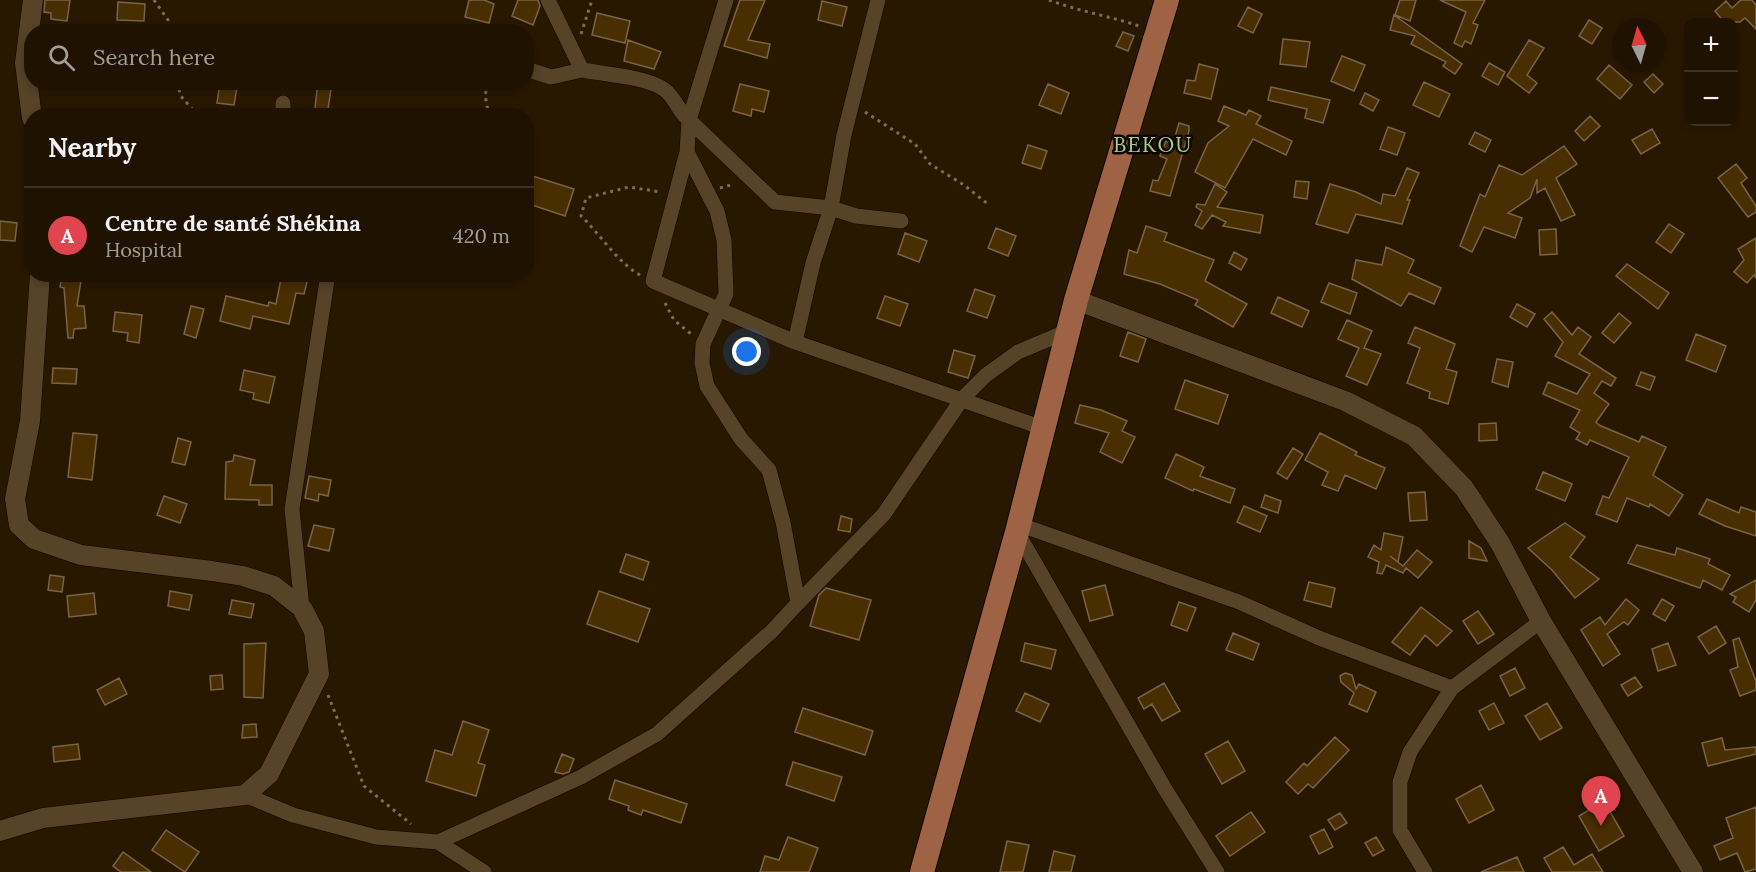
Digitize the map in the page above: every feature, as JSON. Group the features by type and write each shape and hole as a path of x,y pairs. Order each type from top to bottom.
{"main road":[{"path":"922,872 1017,528 1076,300 1167,0"}],"street":[{"path":"30,24 33,0"},
{"path":"548,0 582,70"},
{"path":"726,0 689,120 687,152 653,281 795,342 882,375 962,399 1043,428"},
{"path":"795,342 813,263 831,208 844,135 854,104 878,0"},
{"path":"534,72 551,77 582,70 647,82 666,90 681,114 775,202 831,208 856,216 901,221"},
{"path":"29,90 31,108"},
{"path":"687,152 717,211 724,240 726,294 703,344 702,363 707,386 741,440 769,470 783,522 798,603"},
{"path":"39,282 30,421 15,499 19,525 34,539 81,555 243,576 274,586 302,608"},
{"path":"245,795 269,774 319,674 314,631 302,608 292,509 327,282"},
{"path":"1076,300 1345,401 1414,436 1464,488 1500,543 1540,621 1693,872"},
{"path":"438,842 581,777 657,734 772,632 884,514 962,399 986,375 1018,352 1068,331"},
{"path":"1017,528 1239,602 1319,638 1452,688"},
{"path":"1017,528 1165,789 1217,872"},
{"path":"1425,872 1400,830 1400,782 1410,752 1452,688 1540,621"},
{"path":"0,831 43,818 245,795 293,815 376,837 438,842 484,872"}],"path":[{"path":"154,0 169,24"},
{"path":"1049,0 1074,10 1102,14 1158,31"},
{"path":"179,90 180,95 191,108"},
{"path":"487,90 487,108"},
{"path":"854,104 915,144 930,165 964,185 988,206"},
{"path":"319,674 364,786 413,825"}],"building":[{"path":"45,0 70,0 67,21 51,19 51,13 44,12"},
{"path":"469,0 484,0 494,4 489,23 465,17"},
{"path":"518,0 538,0 540,6 533,24 512,16"},
{"path":"740,0 765,0 748,40 770,44 767,58 724,46"},
{"path":"1400,0 1416,0 1410,21 1395,15"},
{"path":"1440,0 1485,0 1473,23 1478,25 1471,44 1465,41 1462,47 1454,43 1466,12"},
{"path":"1741,0 1752,0 1756,5 1756,29 1745,18 1738,22 1738,18 1721,18 1715,11 1726,1 1732,8"},
{"path":"822,1 847,7 842,26 818,20"},
{"path":"118,2 145,4 144,21 117,20"},
{"path":"1248,7 1262,14 1253,33 1238,26"},
{"path":"597,13 630,21 625,43 592,35"},
{"path":"1394,15 1462,64 1455,74 1443,66 1446,62 1411,44 1415,36 1390,30"},
{"path":"1589,20 1602,28 1592,44 1579,36"},
{"path":"1123,32 1134,36 1128,51 1116,46"},
{"path":"1283,39 1310,42 1306,67 1280,64"},
{"path":"628,40 661,52 654,69 624,61"},
{"path":"1529,40 1544,48 1527,75 1537,83 1529,93 1507,76"},
{"path":"1342,56 1365,65 1354,91 1331,81"},
{"path":"1489,63 1505,72 1498,85 1482,76"},
{"path":"1199,64 1218,69 1211,99 1184,93 1187,80 1195,81"},
{"path":"1609,65 1612,72 1617,72 1632,85 1620,99 1597,79"},
{"path":"1653,74 1663,84 1654,93 1644,82"},
{"path":"1424,82 1450,94 1439,117 1413,105"},
{"path":"740,84 769,91 764,112 752,109 751,116 733,111"},
{"path":"1048,84 1069,93 1061,114 1039,105"},
{"path":"1271,87 1330,100 1323,123 1305,118 1307,109 1268,100"},
{"path":"219,90 237,90 234,105 217,103"},
{"path":"317,90 331,90 328,108 315,108"},
{"path":"1365,93 1379,100 1373,111 1360,104"},
{"path":"1224,106 1246,115 1249,110 1261,116 1256,124 1292,141 1286,155 1253,139 1225,188 1195,172 1208,143 1229,126 1218,121"},
{"path":"1590,116 1600,126 1584,141 1575,131"},
{"path":"1179,123 1189,126 1189,131 1170,196 1150,191 1153,180 1158,181 1167,159 1160,156 1166,141 1173,144"},
{"path":"1388,127 1405,133 1397,155 1380,149"},
{"path":"1652,129 1660,143 1641,154 1632,140"},
{"path":"1475,132 1491,140 1485,152 1469,144"},
{"path":"1028,145 1047,151 1041,169 1022,163"},
{"path":"1564,146 1577,164 1556,178 1575,215 1561,221 1545,188 1537,193 1537,179 1530,198 1508,213 1522,218 1515,238 1484,227 1472,252 1460,246 1480,194 1485,197 1499,165 1522,175"},
{"path":"1736,164 1747,178 1741,183 1756,206 1756,212 1748,217 1718,178"},
{"path":"1407,168 1419,173 1407,200 1410,200 1402,224 1356,214 1348,233 1316,224 1330,184 1356,192 1381,204 1383,194 1395,196"},
{"path":"534,176 574,189 565,216 534,206"},
{"path":"1296,181 1309,182 1307,199 1294,197"},
{"path":"1215,184 1227,192 1217,207 1263,215 1260,233 1223,226 1226,222 1212,215 1202,229 1195,225 1202,211 1196,207 1197,204 1205,205"},
{"path":"0,221 17,223 15,241 0,240"},
{"path":"1669,224 1684,234 1671,253 1656,242"},
{"path":"1146,226 1167,233 1164,241 1214,260 1205,281 1247,304 1233,327 1195,305 1198,300 1160,284 1124,274 1129,250 1137,253"},
{"path":"996,228 1016,236 1008,256 988,248"},
{"path":"1556,229 1557,254 1540,255 1539,230"},
{"path":"905,233 927,241 919,262 898,254"},
{"path":"1756,238 1756,278 1754,275 1747,283 1734,272 1744,260 1738,249"},
{"path":"1386,247 1414,260 1408,273 1441,288 1434,304 1409,293 1401,306 1352,279 1356,260 1382,265"},
{"path":"1234,252 1247,259 1241,270 1229,263"},
{"path":"1627,264 1669,293 1658,309 1616,276"},
{"path":"61,282 81,282 77,306 84,306 86,328 74,329 73,338 68,338 64,288 60,287"},
{"path":"280,282 307,282 304,294 296,293 289,324 253,316 250,329 220,321 226,296 268,306 269,302 276,304"},
{"path":"1329,283 1357,293 1350,314 1321,302"},
{"path":"975,289 995,296 987,318 967,311"},
{"path":"885,296 908,304 900,326 877,318"},
{"path":"1278,297 1309,311 1302,327 1271,313"},
{"path":"1517,304 1535,314 1527,327 1510,317"},
{"path":"191,306 204,309 196,338 184,334"},
{"path":"115,312 142,315 139,343 127,341 128,333 113,331"},
{"path":"1552,312 1572,335 1578,327 1591,337 1579,354 1616,378 1611,386 1602,381 1594,393 1609,404 1596,422 1639,442 1642,436 1666,447 1653,475 1683,495 1669,516 1650,504 1649,507 1627,498 1617,522 1596,514 1603,496 1609,498 1629,457 1590,440 1587,445 1576,439 1580,433 1570,427 1580,410 1543,394 1548,382 1577,394 1590,374 1555,356 1563,342 1544,319"},
{"path":"1619,313 1631,323 1614,343 1602,333"},
{"path":"1347,320 1372,331 1364,348 1381,354 1367,385 1346,376 1359,348 1338,339"},
{"path":"1415,327 1455,344 1446,369 1457,372 1448,404 1429,398 1430,392 1407,383 1420,348 1408,343"},
{"path":"1128,332 1146,339 1138,362 1120,356"},
{"path":"1696,334 1726,346 1716,372 1686,360"},
{"path":"954,350 975,356 968,378 948,372"},
{"path":"1497,359 1513,362 1508,387 1492,382"},
{"path":"53,368 77,369 76,384 52,383"},
{"path":"244,370 275,377 269,403 253,399 254,393 240,390"},
{"path":"1641,372 1655,377 1650,390 1636,385"},
{"path":"1185,380 1228,395 1218,424 1175,409"},
{"path":"1080,405 1101,410 1127,421 1122,431 1135,437 1122,463 1100,452 1109,433 1075,423"},
{"path":"1496,423 1497,440 1479,441 1479,424"},
{"path":"73,433 97,435 92,480 68,477"},
{"path":"1320,433 1357,452 1355,455 1385,468 1376,489 1345,475 1338,491 1322,485 1328,472 1305,460"},
{"path":"178,438 191,442 185,465 172,462"},
{"path":"1293,448 1303,454 1287,479 1277,473"},
{"path":"1176,454 1204,467 1200,476 1235,489 1230,503 1194,489 1193,491 1165,478"},
{"path":"234,455 255,460 250,485 272,485 272,505 259,505 259,500 225,499 226,462 233,461"},
{"path":"1543,472 1572,484 1565,501 1536,489"},
{"path":"309,476 331,480 328,496 319,494 318,501 305,498"},
{"path":"1425,492 1427,520 1410,521 1408,493"},
{"path":"1265,495 1281,501 1278,513 1261,507"},
{"path":"164,496 187,504 180,523 157,515"},
{"path":"1707,499 1739,513 1741,507 1756,512 1756,536 1725,526 1699,514"},
{"path":"1244,506 1267,516 1260,532 1237,522"},
{"path":"841,516 852,519 850,532 838,530"},
{"path":"1565,523 1585,537 1570,557 1599,579 1575,598 1552,570 1528,548"},
{"path":"314,525 334,529 329,551 308,546"},
{"path":"1384,533 1403,537 1398,562 1390,556 1403,566 1417,550 1432,562 1418,578 1406,568 1403,573 1386,565 1382,574 1377,573 1379,562 1368,557 1374,545 1381,550"},
{"path":"1469,541 1481,548 1487,561 1469,558"},
{"path":"1637,545 1675,555 1677,548 1710,559 1708,564 1730,575 1722,590 1703,580 1700,588 1628,563"},
{"path":"626,554 649,562 643,580 620,572"},
{"path":"50,575 64,577 62,592 48,590"},
{"path":"1756,580 1756,600 1749,612 1733,602 1736,597 1730,594"},
{"path":"1309,582 1335,588 1331,607 1304,600"},
{"path":"1105,585 1113,615 1090,621 1082,591"},
{"path":"826,588 871,600 859,640 810,626 819,595"},
{"path":"170,591 192,595 189,610 168,606"},
{"path":"599,591 650,609 638,642 587,624"},
{"path":"94,593 96,614 69,617 67,596"},
{"path":"1626,599 1639,610 1628,625 1624,622 1607,634 1620,654 1603,666 1581,630 1600,617 1605,625"},
{"path":"1662,599 1674,606 1665,621 1653,614"},
{"path":"232,600 254,604 251,618 229,614"},
{"path":"1179,602 1196,608 1187,631 1171,625"},
{"path":"1421,607 1452,631 1437,646 1425,635 1410,655 1392,642"},
{"path":"1478,611 1494,634 1478,644 1463,621"},
{"path":"1716,626 1726,643 1709,654 1698,637"},
{"path":"1233,633 1259,644 1253,660 1226,650"},
{"path":"1739,638 1756,681 1756,690 1740,696 1730,670 1738,667 1733,640"},
{"path":"266,643 263,698 244,697 244,644"},
{"path":"1025,643 1056,650 1051,669 1021,661"},
{"path":"1668,643 1676,665 1658,671 1652,649"},
{"path":"1515,668 1525,688 1510,696 1500,676"},
{"path":"1345,673 1352,675 1356,689 1359,684 1376,692 1367,712 1349,704 1354,693 1341,682 1340,676"},
{"path":"222,675 223,689 211,690 210,676"},
{"path":"1635,677 1642,687 1628,696 1621,685"},
{"path":"119,678 127,694 105,705 97,690"},
{"path":"1164,683 1180,711 1162,721 1152,704 1144,709 1138,698"},
{"path":"1025,693 1049,704 1040,722 1016,711"},
{"path":"1494,703 1504,723 1489,730 1479,711"},
{"path":"1547,703 1562,728 1540,740 1525,716"},
{"path":"803,708 873,731 865,755 795,732"},
{"path":"463,721 489,730 478,763 485,765 476,796 426,781 435,750 452,755"},
{"path":"256,724 257,737 242,738 243,725"},
{"path":"1335,737 1349,750 1313,788 1308,784 1298,794 1286,782 1304,763 1307,766"},
{"path":"1722,738 1725,750 1756,747 1756,754 1708,766 1702,743"},
{"path":"1228,741 1245,771 1222,784 1205,754"},
{"path":"78,744 80,759 54,762 53,747"},
{"path":"562,754 574,759 569,772 563,774 555,772"},
{"path":"793,762 842,777 834,801 786,785"},
{"path":"615,780 687,804 681,823 643,810 641,815 628,810 629,806 609,799"},
{"path":"1481,785 1494,810 1469,823 1456,799"},
{"path":"1604,801 1624,836 1599,851 1579,816"},
{"path":"1756,807 1756,869 1745,872 1737,853 1720,860 1714,846 1733,838 1726,818"},
{"path":"1251,812 1265,832 1230,856 1216,836"},
{"path":"1340,813 1347,823 1335,830 1328,820"},
{"path":"1324,829 1333,847 1319,854 1310,836"},
{"path":"166,830 199,852 185,872 152,850"},
{"path":"788,837 818,848 809,872 760,872 765,856 779,860"},
{"path":"1376,837 1384,850 1373,856 1365,843"},
{"path":"1007,841 1029,845 1023,872 1000,872"},
{"path":"1563,847 1574,865 1592,854 1603,872 1552,872 1544,858"},
{"path":"1054,851 1075,856 1071,872 1049,872"},
{"path":"123,852 151,872 121,872 113,866"},
{"path":"1517,857 1524,872 1481,872"}],"place":[{"name":"Centre de santé Shékina","path":"1601,826"}],"district":[{"name":"BEKOU","path":"1153,145"}]}
